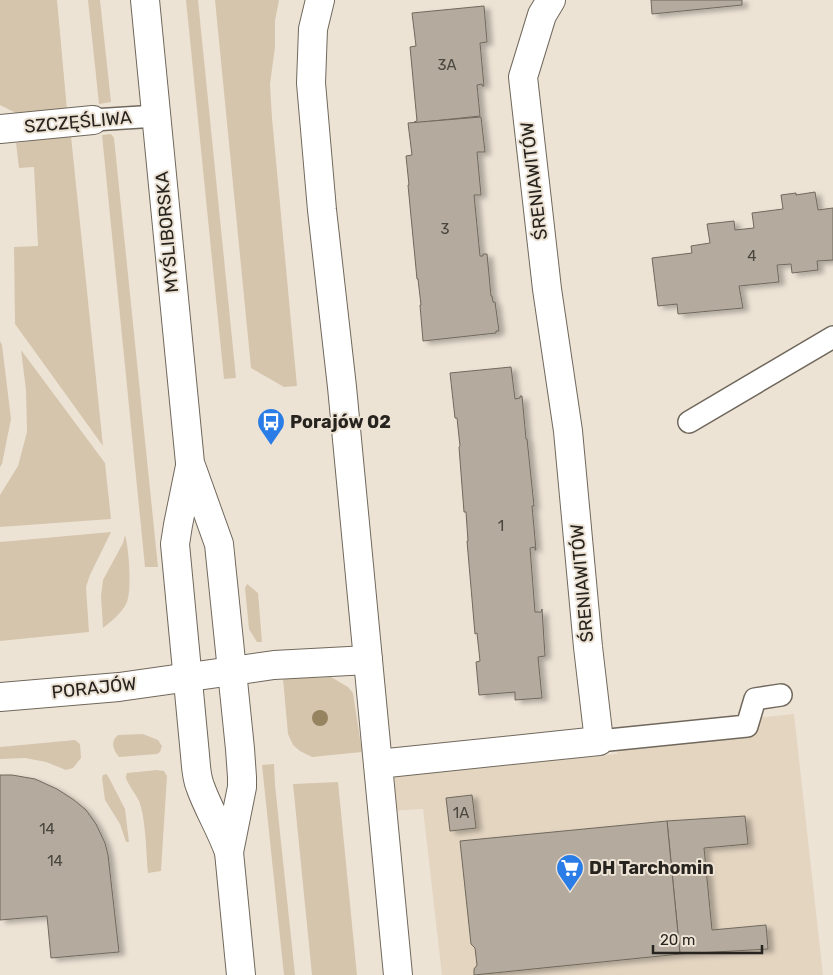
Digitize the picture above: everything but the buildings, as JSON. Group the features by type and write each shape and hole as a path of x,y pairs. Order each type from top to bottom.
{"street":[{"name":"MYŚLIBORSKA","path":"145,0 190,463 219,544 232,671 242,777 241,795 229,852"},
{"path":"320,0 313,29 312,83 322,210 342,387 398,975"},
{"name":"ŚRENIAWITÓW","path":"551,0 542,16 523,77 547,289 568,431 588,647 599,741"},
{"name":"SZCZĘŚLIWA","path":"0,129 93,120"},
{"name":"MYŚLIBORSKA","path":"190,463 175,544 198,779 200,788 229,852 242,975"},
{"path":"188,677 274,665 368,660"},
{"name":"PORAJÓW","path":"0,697 119,687 188,677"},
{"path":"378,764 599,741"}],"lane":[{"name":"SZCZĘŚLIWA","path":"93,120 157,116"},
{"path":"689,422 833,336"},
{"path":"599,741 747,726 755,699 780,695"}],"shaded area":[{"path":"0,0 57,0 67,110 16,113 0,105"},
{"path":"88,0 100,0 111,102 99,104"},
{"path":"186,0 198,0 236,378 224,379"},
{"path":"215,0 279,0 275,21 275,47 270,84 297,386 284,387 251,368"},
{"path":"111,134 114,138 158,567 145,567 102,135"},
{"path":"71,136 103,446 15,324 14,247 38,246 34,167 19,168 16,143"},
{"path":"0,341 11,419 0,467"},
{"path":"21,350 105,463 111,519 0,527 0,495 18,466 27,432 26,390"},
{"path":"111,532 86,587 89,632 0,641 0,542"},
{"path":"125,535 128,550 129,596 122,610 103,628 101,596 103,580 123,543"},
{"path":"247,584 258,593 262,642 257,642 249,629 245,588"},
{"path":"331,677 348,687 353,693 362,752 312,757 293,745 288,734 283,679"},
{"path":"794,714 823,975 442,975 423,809 392,811 393,777 617,754 619,732"},
{"path":"143,734 158,740 162,746 160,752 157,754 119,757 113,746 114,740 118,735"},
{"path":"75,740 80,744 81,758 73,768 66,770 46,762 25,758 0,759 0,747"},
{"path":"274,764 295,975 284,975 262,765"},
{"path":"164,771 167,776 161,871 148,873 141,808 126,776 127,773"},
{"path":"106,774 125,809 129,842 126,842 120,824 105,800 102,778"},
{"path":"338,782 357,975 312,975 293,784"}],"place":[{"name":"Porajów 02","path":"271,446"},
{"name":"DH Tarchomin","path":"570,892"}]}
